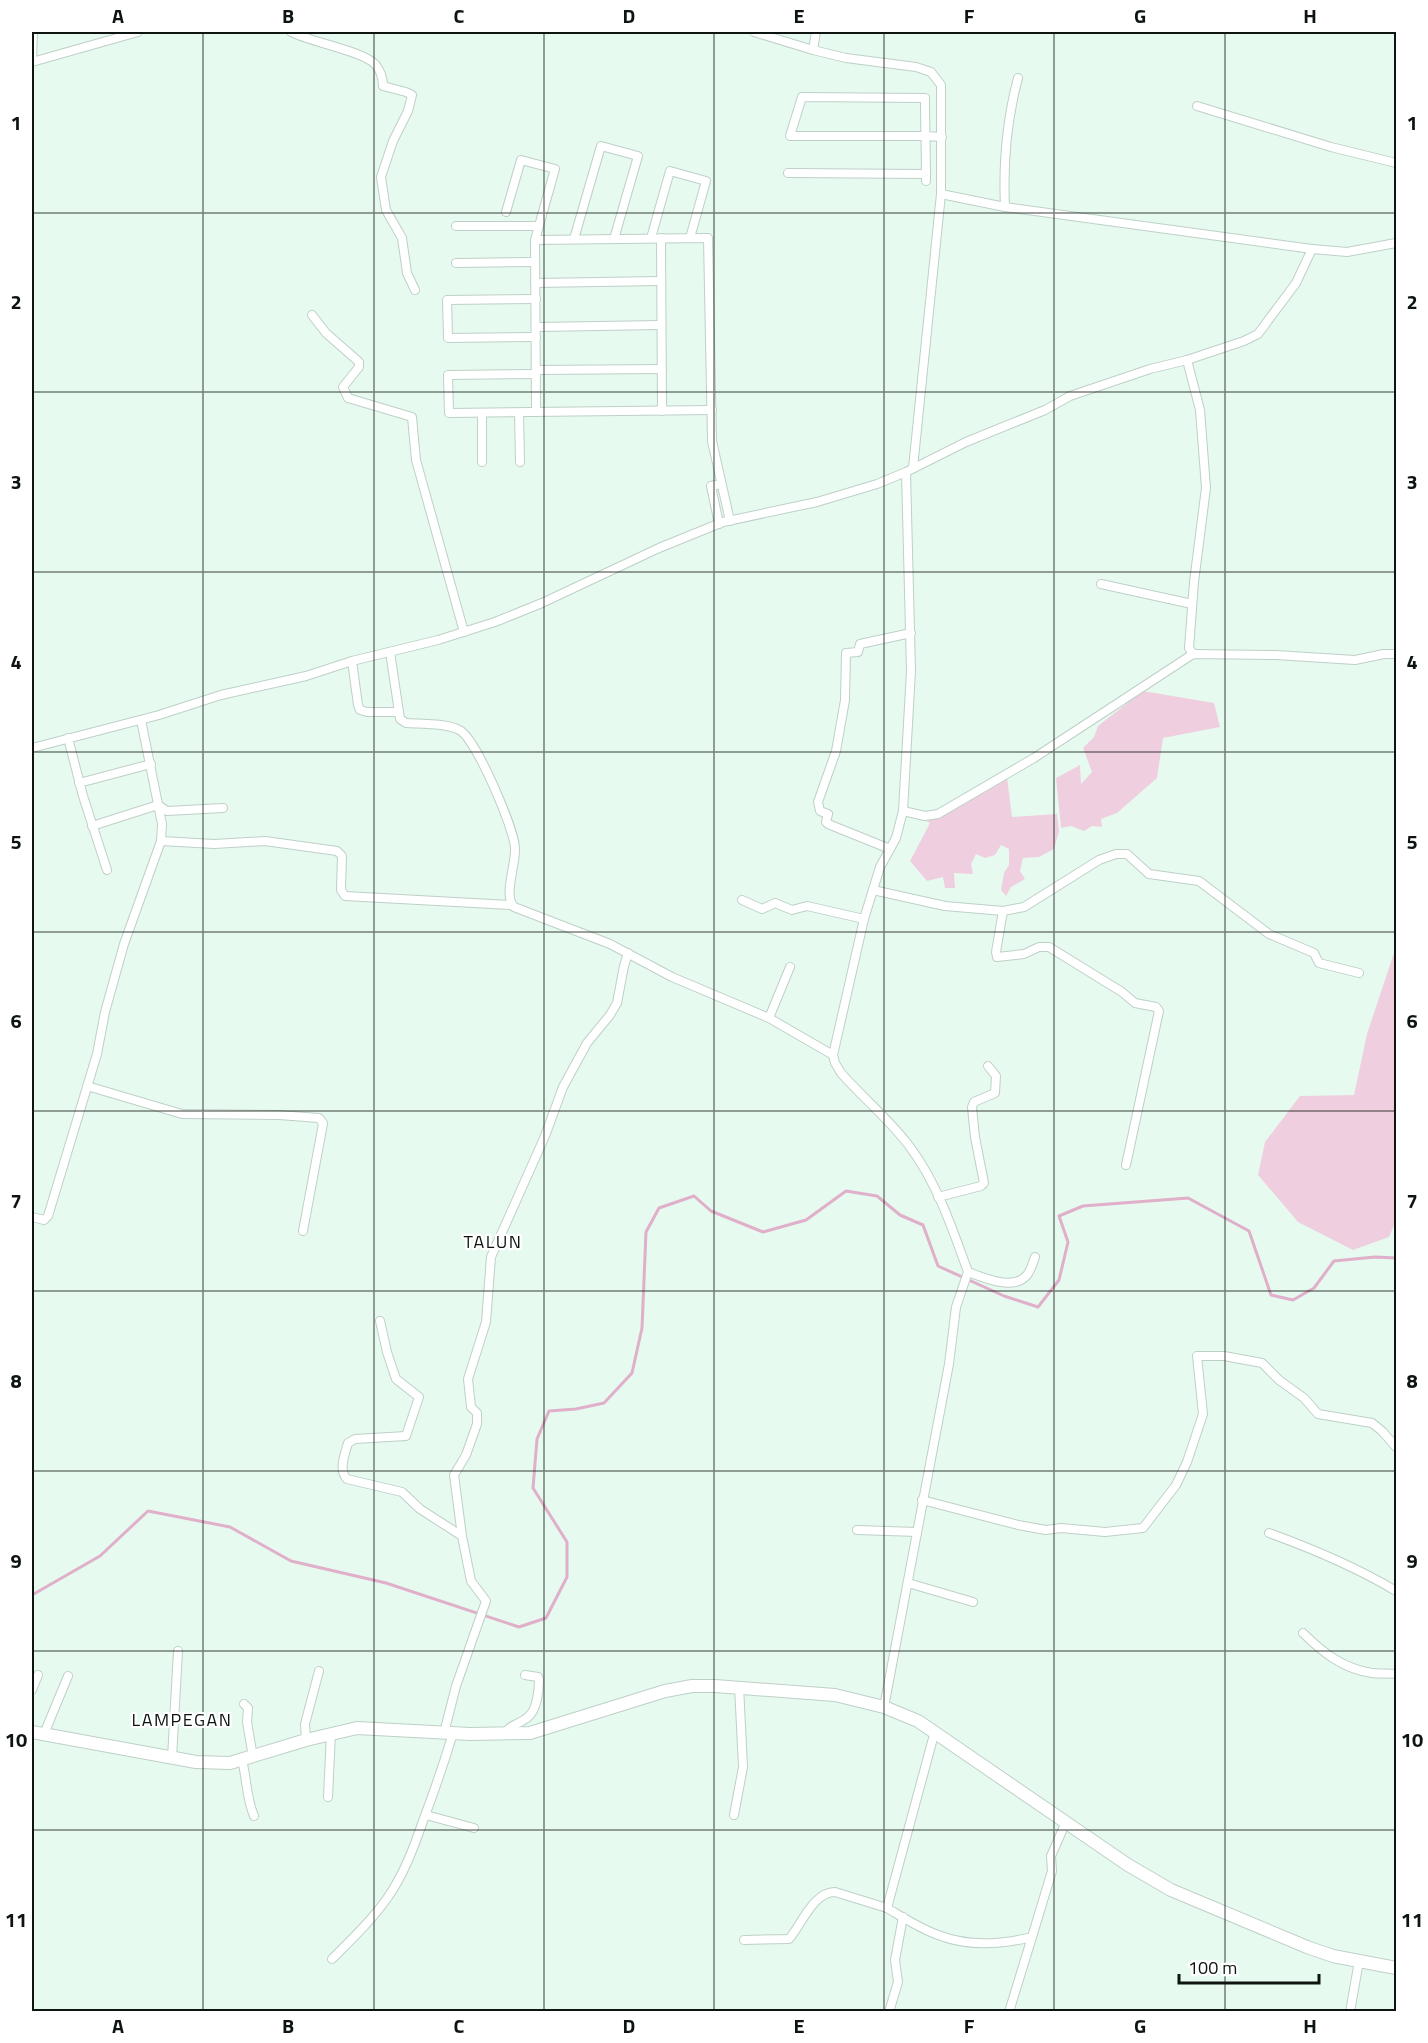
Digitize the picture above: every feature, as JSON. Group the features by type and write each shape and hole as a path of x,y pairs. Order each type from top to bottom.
{"main road":[{"path":"38,1733 212,1764 248,1758 331,1733 364,1727 448,1733 520,1734 540,1731 665,1690 692,1686 739,1686 835,1695 884,1707 918,1721 1146,1876 1171,1890 1307,1947 1333,1956 1396,1968"}],"street":[{"path":"33,32 32,61 138,32"},
{"path":"291,32 355,54 375,64 383,77 383,86 412,95 408,111 381,177 387,210 402,238 407,273 415,290"},
{"path":"754,32 846,58 916,67 931,72 941,85 941,194 910,470 911,633 903,811 896,838 880,867 864,919 833,1055 841,1072 910,1146 938,1197 968,1274 956,1307 949,1364 884,1707"},
{"path":"813,50 816,32"},
{"path":"1005,207 1005,173 1011,106 1018,78"},
{"path":"788,173 926,177 926,136 925,98 802,97 790,136 926,136 942,137"},
{"path":"1197,106 1337,148 1396,163"},
{"path":"574,239 601,146 638,156 614,239"},
{"path":"506,212 521,160 555,169 535,240 536,412"},
{"path":"651,238 670,171 706,181 690,238"},
{"path":"941,194 1005,207 1312,249 1347,252 1396,243"},
{"path":"456,226 538,226"},
{"path":"661,238 662,411"},
{"path":"535,240 709,239 712,441 730,521"},
{"path":"32,748 141,720 221,695 306,676 495,622 542,603 659,548 719,524 838,497 910,470 966,442 1045,410 1070,396 1244,341 1258,334 1296,283 1312,249"},
{"path":"456,263 535,262"},
{"path":"536,283 661,281"},
{"path":"536,299 447,300 448,338 536,337"},
{"path":"312,315 326,333 359,362 359,367 344,385 345,392 350,399 412,417 416,460 464,632"},
{"path":"536,327 662,325"},
{"path":"1187,360 1200,410 1206,488 1192,604 1189,648 1193,654"},
{"path":"662,369 448,375 448,413 712,410"},
{"path":"519,412 520,462"},
{"path":"482,413 482,462"},
{"path":"719,524 711,486 721,484"},
{"path":"1101,584 1192,604"},
{"path":"890,849 828,824 826,822 828,814 820,811 818,802 836,751 845,700 846,653 858,652 860,644 911,633"},
{"path":"390,652 400,719 406,723 452,727 461,731 467,738 503,809 514,837 514,863 509,894 512,905"},
{"path":"903,811 925,816 938,814 1034,758 1193,654 1276,655 1355,660 1396,654"},
{"path":"352,661 360,710 399,712"},
{"path":"32,1217 44,1220 48,1216 97,1054 105,1012 124,944 161,842 162,824 141,720"},
{"path":"68,738 79,783 107,870"},
{"path":"79,783 151,764"},
{"path":"158,804 167,811 224,808"},
{"path":"92,826 158,804"},
{"path":"161,842 214,844 265,841 338,851 342,856 341,890 345,896 512,905 628,953 672,977 769,1018 833,1055"},
{"path":"873,890 945,906 1003,911 1024,907 1099,860 1116,854 1127,854 1149,874 1199,881 1269,934 1314,952 1320,964 1359,973"},
{"path":"742,900 762,909 775,903 792,910 807,906 864,919"},
{"path":"1003,911 996,951 998,957 1024,954 1041,946 1048,947 1136,1003 1156,1007 1159,1011 1126,1166"},
{"path":"332,1959 389,1897 411,1854 445,1761 456,1686 486,1601 471,1581 453,1480 455,1470 466,1455 477,1424 478,1413 471,1407 468,1379 486,1322 489,1261 545,1136 563,1088 586,1042 610,1016 618,1003 628,953"},
{"path":"769,1018 790,967"},
{"path":"938,1197 981,1186 984,1183 972,1107 974,1102 995,1093 996,1076 988,1066"},
{"path":"87,1086 182,1114 279,1115 319,1118 322,1129 303,1231"},
{"path":"968,1274 990,1280 1019,1281 1028,1275 1035,1257"},
{"path":"380,1321 396,1379 419,1397 406,1436 350,1441 342,1470 343,1475 347,1479 400,1490 420,1509 462,1536"},
{"path":"922,1500 1046,1530 1061,1528 1105,1532 1143,1528 1176,1485 1187,1462 1203,1414 1197,1356 1224,1356 1262,1363 1279,1380 1304,1398 1318,1414 1372,1423 1396,1447"},
{"path":"857,1530 917,1532"},
{"path":"1269,1533 1316,1550 1369,1575 1396,1591"},
{"path":"908,1583 972,1602"},
{"path":"1303,1634 1317,1647 1345,1666 1373,1673 1396,1674"},
{"path":"172,1758 178,1651"},
{"path":"306,1740 305,1724 319,1671"},
{"path":"32,1690 38,1675"},
{"path":"504,1734 507,1729 528,1717 534,1707 539,1680 538,1677 525,1675"},
{"path":"38,1733 68,1676"},
{"path":"734,1815 743,1767 739,1686"},
{"path":"244,1704 248,1708 247,1797 254,1816"},
{"path":"887,1908 935,1731"},
{"path":"328,1797 331,1733"},
{"path":"426,1815 474,1828"},
{"path":"1009,2012 1052,1871 1051,1856 1066,1822"},
{"path":"744,1940 789,1939 820,1898 831,1892 887,1908 927,1930 952,1940 994,1944 1032,1937"},
{"path":"889,2012 898,1982 895,1960 903,1917"},
{"path":"1350,2012 1359,1961"}],"shaded area":[{"path":"1143,691 1214,703 1220,727 1163,738 1157,778 1117,813 1101,819 1102,827 1092,826 1084,831 1071,826 1061,828 1056,778 1080,765 1081,784 1092,772 1083,748 1094,737 1098,726"},
{"path":"1007,777 1012,817 1057,814 1059,831 1054,849 1039,857 1023,858 1020,871 1025,879 1011,887 1006,896 1001,890 1004,873 1009,865 1009,849 1001,845 995,855 985,858 976,854 971,864 973,874 954,873 955,888 945,888 943,877 927,881 910,861 930,823 922,819"},
{"path":"1396,951 1396,1221 1389,1237 1353,1250 1298,1222 1258,1175 1265,1142 1300,1096 1354,1095 1367,1034"}],"waterway":[{"path":"32,1595 100,1556 148,1511 230,1527 291,1561 386,1583 519,1627 546,1618 567,1577 567,1542 533,1488 537,1439 549,1411 576,1409 604,1403 632,1373 642,1328 646,1232 659,1208 694,1196 711,1211 763,1232 806,1220 846,1191 877,1196 900,1215 923,1225 938,1266 1004,1296 1038,1307 1059,1280 1068,1242 1059,1216 1083,1206 1188,1198 1249,1231 1271,1295 1293,1300 1314,1288 1334,1261 1375,1257 1396,1258"}],"district":[{"name":"TALUN","path":"493,1242"},
{"name":"LAMPEGAN","path":"182,1720"}]}
